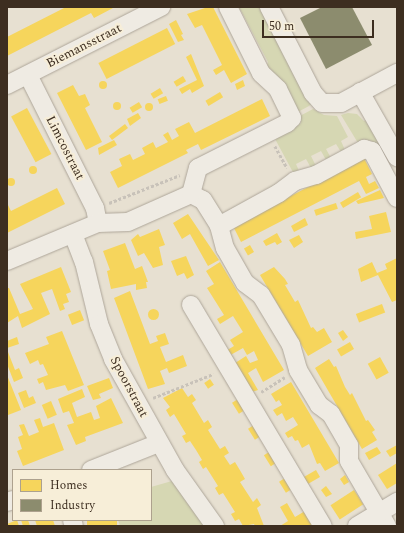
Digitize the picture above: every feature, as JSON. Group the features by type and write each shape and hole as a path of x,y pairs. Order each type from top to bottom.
{"street":[{"name":"Biemansstraat","path":"7,85 161,7"},
{"path":"191,194 198,168 268,133 292,118 278,89 261,73 228,7"},
{"path":"269,7 313,94 322,102 341,103 397,73"},
{"name":"Limcostraat","path":"28,75 95,208 98,223"},
{"path":"360,92 397,157"},
{"path":"219,226 279,194 295,181 316,175 364,149 372,151 397,198"},
{"path":"7,261 98,223 128,222 191,194"},
{"path":"191,194 203,200 219,226 225,248 245,283 261,296 291,345 298,370 319,405 331,414 349,445 348,461 383,520"},
{"name":"Spoorstraat","path":"74,234 82,256 99,324 113,359 175,470 215,526"},
{"path":"191,305 323,526"},
{"path":"94,469 159,443"},
{"path":"357,526 383,520 397,502"}],"path":[{"path":"268,133 295,181"},
{"path":"137,404 229,368"},
{"path":"248,400 298,370"}],"green space":[{"path":"239,7 261,7 312,103 309,106 296,113 266,68 268,62"},
{"path":"313,109 324,115 337,116 348,137 341,141 345,150 341,152 336,144 326,149 331,158 326,160 321,151 311,156 316,166 311,168 306,159 296,164 300,173 295,176 274,137 301,123 298,117"},
{"path":"348,113 357,114 364,121 368,119 384,148 379,151 375,143 369,140 358,143 341,115"},
{"path":"179,479 213,526 120,526 118,521 152,521 152,487"}],"building: Homes":[{"path":"66,7 113,8 94,18 91,13 7,56 7,37"},
{"path":"208,7 213,7 247,74 231,83 224,70 216,75 213,70 222,65 202,25 195,28 187,14"},
{"path":"176,20 183,34 181,35 184,40 178,42 169,24"},
{"path":"167,28 175,44 107,79 98,63"},
{"path":"191,54 204,86 192,93 190,89 182,94 179,89 197,80 186,57"},
{"path":"183,76 186,81 177,87 174,82"},
{"path":"243,80 245,86 237,90 235,84"},
{"path":"101,81 105,81 107,85 105,89 101,89 99,87 99,83"},
{"path":"73,85 79,96 85,94 90,105 85,108 102,142 86,150 57,93"},
{"path":"160,88 163,93 154,99 151,94"},
{"path":"220,92 223,97 209,106 205,101"},
{"path":"166,96 168,101 160,104 158,99"},
{"path":"262,99 270,116 201,150 198,144 186,150 188,153 118,188 110,172 122,166 119,159 130,154 133,160 145,154 142,148 153,142 156,148 168,142 163,135 168,132 172,140 179,136 175,129 189,122 195,133"},
{"path":"115,102 119,102 121,106 119,110 115,110 113,108 113,104"},
{"path":"139,102 142,107 133,113 130,108"},
{"path":"147,103 151,103 153,107 151,111 147,111 145,109 145,105"},
{"path":"27,108 51,154 36,162 11,116"},
{"path":"138,113 141,118 130,126 127,119"},
{"path":"125,124 128,128 112,140 109,136"},
{"path":"114,140 117,145 99,155 98,148"},
{"path":"364,158 372,174 366,177 369,184 375,181 379,188 366,194 359,181 241,242 233,226"},
{"path":"31,166 35,166 37,170 35,174 31,174 29,172 29,168"},
{"path":"9,178 13,178 15,182 13,186 9,186 7,184 7,180"},
{"path":"57,188 65,204 7,233 7,203 11,211"},
{"path":"380,190 384,198 358,204 356,201"},
{"path":"358,192 361,197 343,208 340,203"},
{"path":"336,203 338,209 316,216 314,210"},
{"path":"386,212 391,232 356,239 355,232 372,229 369,216"},
{"path":"188,214 219,260 208,266 190,234 182,239 173,223"},
{"path":"305,218 308,225 294,232 291,226"},
{"path":"159,229 165,245 159,247 163,265 153,268 144,253 138,256 131,240 138,234 140,237"},
{"path":"277,233 282,242 277,245 275,242 266,246 263,241"},
{"path":"299,235 303,242 294,248 289,240"},
{"path":"125,243 135,269 142,266 148,282 146,282 147,288 136,290 136,284 111,289 107,271 110,270 103,251"},
{"path":"250,245 254,252 248,255 244,249"},
{"path":"186,256 194,275 187,279 184,273 177,276 171,261"},
{"path":"397,258 397,300 392,302 378,275 361,282 358,269 372,262 377,273 387,269 385,264"},
{"path":"220,262 284,370 263,382 256,368 248,373 258,390 255,391 248,392 232,365 246,356 250,363 258,360 254,351 247,355 243,348 227,357 224,352 234,346 230,340 243,332 233,316 220,324 217,319 224,315 207,288 214,284 206,271"},
{"path":"61,267 71,292 66,294 69,302 63,304 65,309 60,311 52,289 41,293 50,314 22,328 18,316 7,323 7,288 9,288 20,314 33,309 20,284"},
{"path":"274,267 288,284 285,285 295,302 298,300 311,328 313,327 317,332 324,328 332,342 308,356 260,275"},
{"path":"130,291 150,344 158,341 156,336 165,333 169,344 160,347 166,362 183,355 187,366 169,373 167,368 160,371 165,384 148,389 114,298"},
{"path":"382,304 385,312 359,322 356,314"},
{"path":"153,308 157,310 159,314 157,318 153,320 149,318 147,314 149,310"},
{"path":"80,310 84,320 72,325 68,315"},
{"path":"343,330 348,337 343,341 338,333"},
{"path":"62,331 84,385 68,391 65,385 46,390 43,382 39,384 37,379 48,375 43,364 40,365 38,360 30,364 25,353 49,344 46,337"},
{"path":"17,337 19,344 7,348 7,341"},
{"path":"350,342 354,349 341,356 337,350"},
{"path":"8,352 15,370 19,368 23,378 14,382 7,364"},
{"path":"380,357 389,373 376,380 368,364"},
{"path":"329,359 334,367 336,366 345,387 350,395 352,393 366,421 368,420 375,430 372,432 377,440 362,449 315,368"},
{"path":"7,375 21,410 8,415 7,412"},
{"path":"109,378 113,388 99,394 101,398 93,400 87,386"},
{"path":"210,379 214,385 208,389 204,383"},
{"path":"291,382 339,463 325,471 320,463 317,464 309,444 302,448 298,440 295,441 292,436 288,438 285,433 298,425 293,417 286,421 282,413 277,416 273,410 282,405 279,400 276,402 271,394"},
{"path":"182,388 188,397 192,394 196,400 192,403 204,423 208,420 212,427 208,430 220,449 225,446 229,453 224,456 230,465 235,462 245,479 240,482 253,502 257,498 261,505 257,508 264,526 255,526 254,524 243,526 239,519 235,521 231,514 235,512 223,493 219,495 215,488 218,486 206,467 203,469 199,462 202,460 190,441 186,443 182,436 186,434 174,414 170,417 166,410 170,407 163,398"},
{"path":"82,389 85,397 72,403 77,417 91,412 94,420 100,418 96,406 111,398 123,423 85,437 86,441 76,445 67,425 74,423 69,411 63,413 58,399"},
{"path":"26,390 29,398 33,396 36,403 24,408 18,393"},
{"path":"238,399 245,410 239,414 232,403"},
{"path":"51,401 57,415 48,419 42,405"},
{"path":"40,418 43,427 54,423 64,450 23,466 17,451 22,449 18,437 23,435 19,425 24,424 29,436 39,432 34,420"},
{"path":"254,425 261,436 255,440 248,429"},
{"path":"397,445 397,453 390,457 386,451"},
{"path":"377,447 381,453 369,460 365,453"},
{"path":"269,452 276,463 271,466 264,455"},
{"path":"397,463 397,483 387,489 378,475"},
{"path":"316,470 320,477 308,484 304,477"},
{"path":"345,475 349,482 344,485 340,479"},
{"path":"285,478 292,489 286,493 279,482"},
{"path":"326,486 332,494 326,497 321,490"},
{"path":"354,490 363,504 340,520 331,505"},
{"path":"287,503 295,517 305,511 314,526 280,526 288,521 280,507"},
{"path":"17,521 19,526 7,526 7,524"},
{"path":"21,521 28,521 30,526 23,526"},
{"path":"35,521 53,521 55,526 37,526"},
{"path":"87,521 117,521 117,526 87,526"}],"building: Industry":[{"path":"322,7 352,7 372,45 326,69 300,18"}]}
